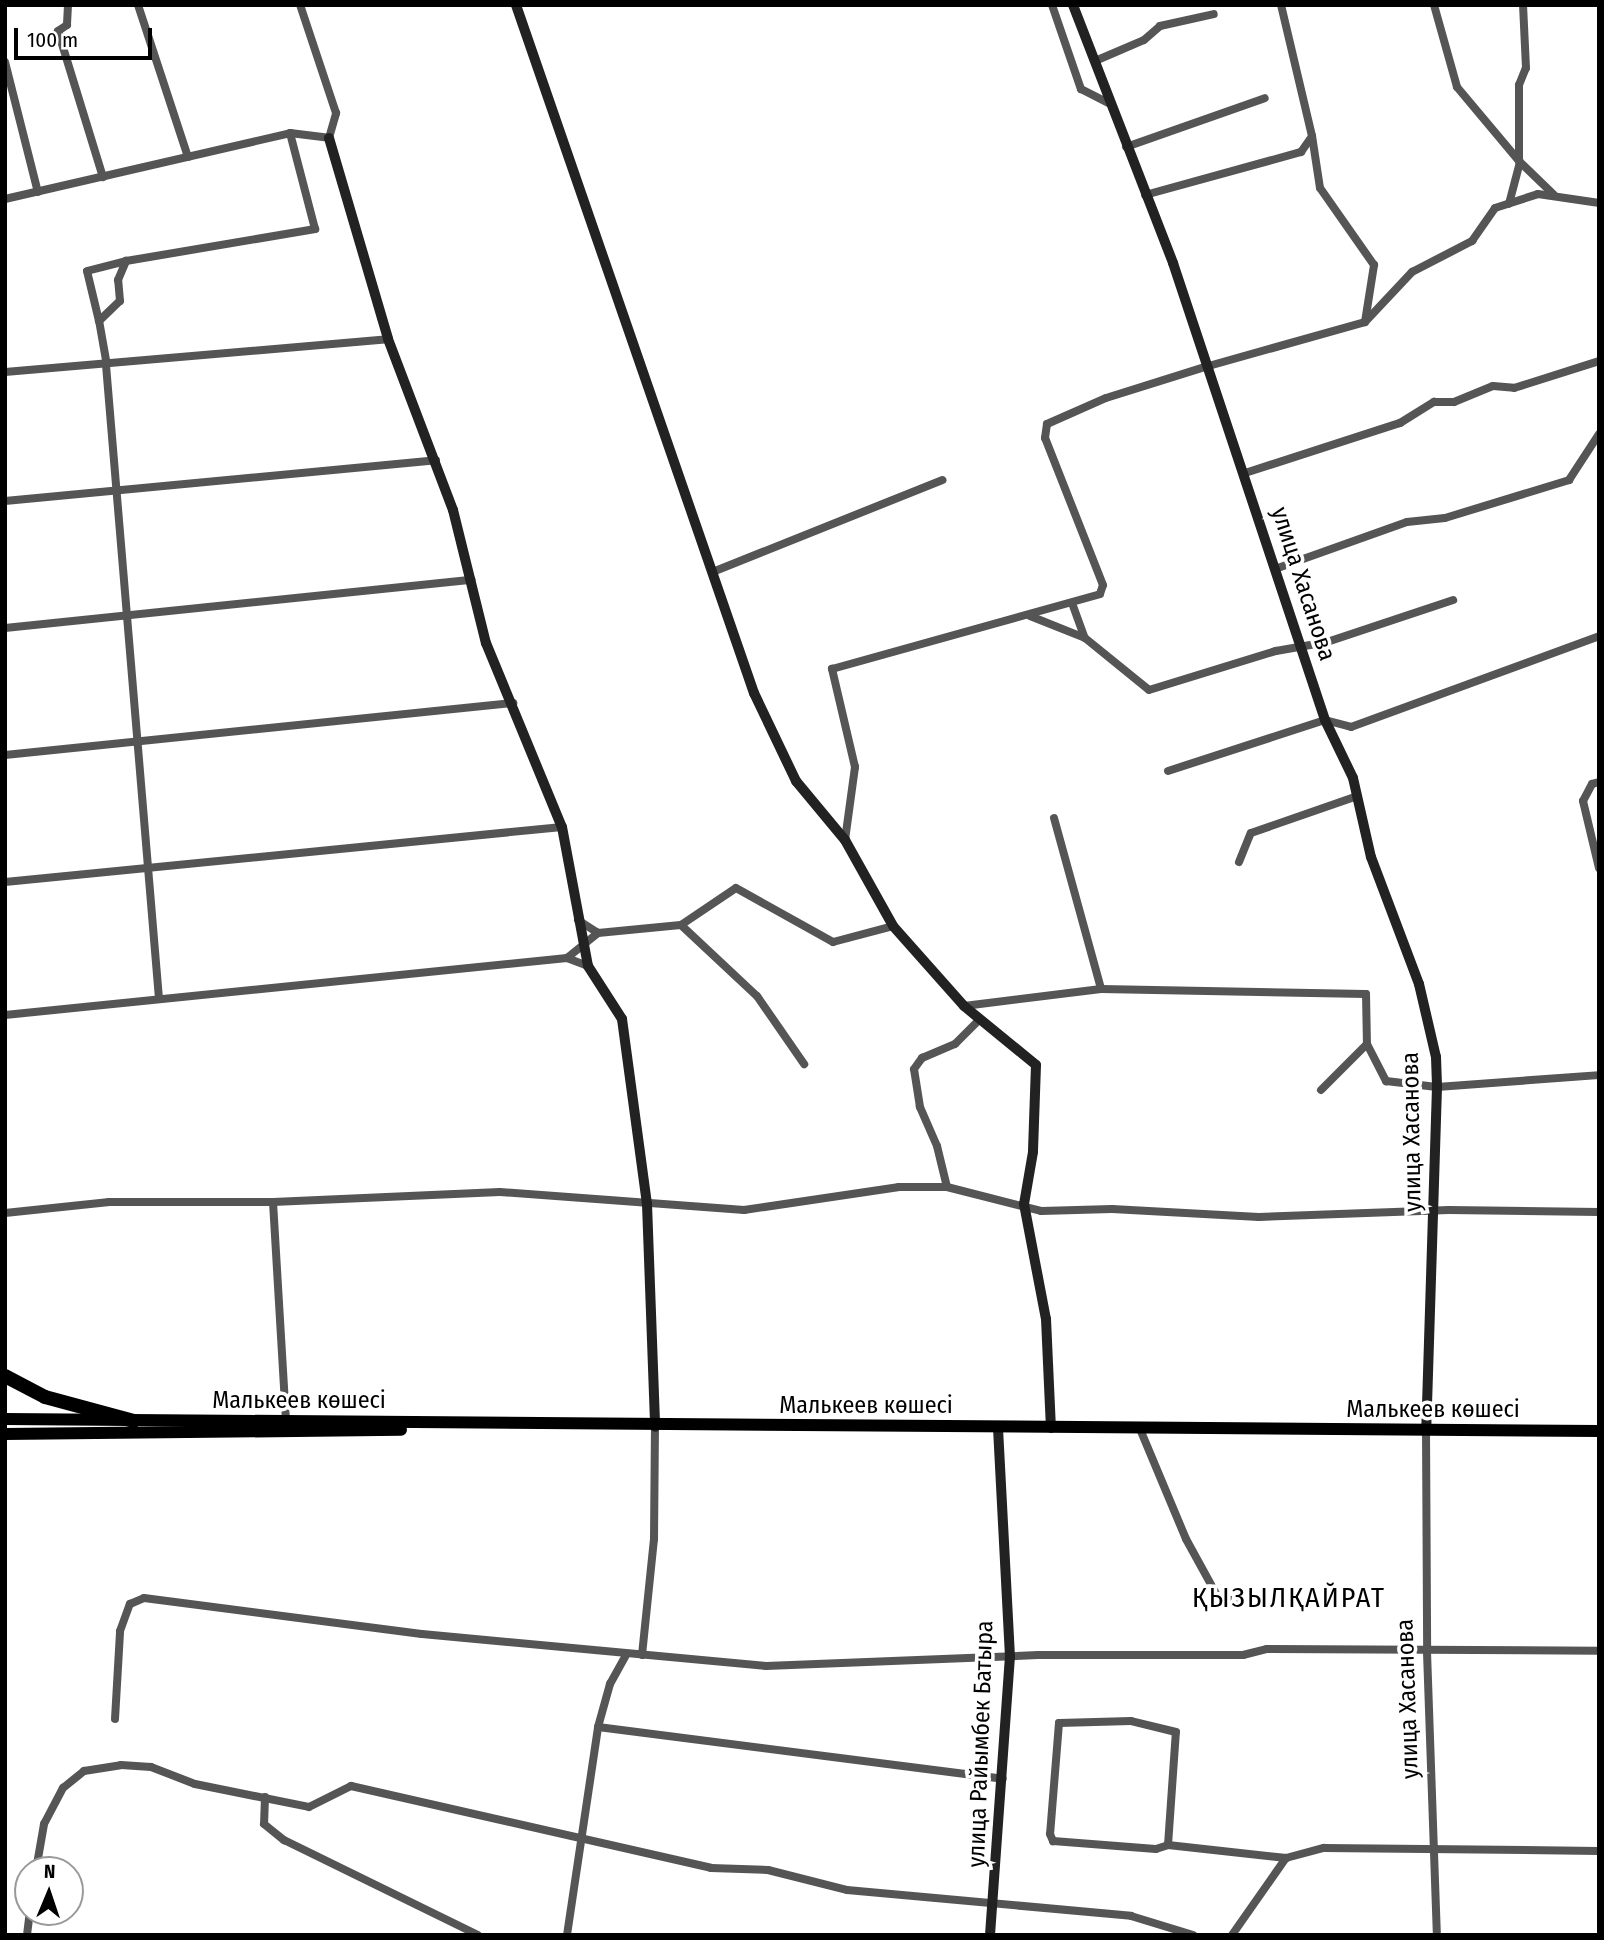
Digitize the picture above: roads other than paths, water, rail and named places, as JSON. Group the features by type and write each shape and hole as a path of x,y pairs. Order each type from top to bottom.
{"highway":[{"path":"5,1376 45,1397 134,1421"}],"main road":[{"name":"Малькеев көшесі","path":"5,1419 655,1427 1599,1432"},
{"path":"5,1434 328,1434 506,1424"}],"street":[{"path":"68,5 66,25 58,31 103,177"},
{"path":"138,5 188,157"},
{"path":"300,5 336,113 328,138 388,339 436,460 472,580 486,643 562,827 588,966 622,1019 647,1204 655,1427 654,1539 642,1655"},
{"path":"516,5 715,570 754,693 796,780 845,840 893,926 964,1006 1036,1065 1033,1152 1024,1204 1045,1319 1051,1429"},
{"path":"1052,5 1081,89 1108,103"},
{"name":"улица Хасанова","path":"1073,5 1108,103 1173,263 1205,367 1245,473 1325,720 1357,796 1371,857 1419,984 1436,1057 1435,1210 1426,1430 1427,1652 1437,1935"},
{"path":"1281,5 1312,136 1320,188 1374,265 1365,322"},
{"path":"1434,5 1457,87 1519,162 1554,195"},
{"path":"1509,204 1519,162 1519,85 1526,68 1523,5"},
{"path":"1095,61 1144,40 1160,26 1214,14"},
{"path":"5,62 38,192"},
{"path":"1126,148 1265,98"},
{"path":"159,999 127,616 113,492 106,363 87,271 126,261 316,229 290,133"},
{"path":"5,199 290,133 328,138"},
{"path":"1145,195 1301,152 1312,136"},
{"path":"845,840 855,766 832,669 1030,616 1100,594 1103,585 1045,438 1047,424 1106,398 1365,322 1412,272 1472,242 1495,208 1538,194 1599,203"},
{"path":"99,321 120,300 118,280 126,261"},
{"path":"5,372 388,339"},
{"path":"1245,473 1399,423 1434,402 1454,402 1493,386 1514,388 1599,361"},
{"path":"1275,569 1407,522 1445,519 1569,480 1599,434"},
{"path":"5,501 436,460"},
{"path":"715,570 943,480"},
{"path":"5,628 472,580"},
{"path":"1030,616 1085,638 1149,690 1302,646 1327,642 1453,600"},
{"path":"1072,603 1085,638"},
{"path":"1168,772 1325,720 1351,727 1599,636"},
{"path":"5,755 513,703"},
{"path":"1599,782 1592,784 1583,801 1599,868"},
{"path":"1239,862 1251,833 1357,796"},
{"path":"1054,818 1101,989"},
{"path":"5,882 562,827"},
{"path":"567,958 598,933 681,925 736,888 833,942 893,926"},
{"path":"578,920 598,933"},
{"path":"681,925 757,996 804,1063"},
{"path":"5,1015 567,958 588,966"},
{"path":"964,1006 1101,989 1366,994 1367,1044 1386,1081 1437,1087 1599,1075"},
{"path":"947,1187 937,1146 920,1107 914,1069 922,1058 955,1044 980,1019"},
{"path":"1321,1090 1367,1044"},
{"path":"5,1213 109,1202 273,1202 500,1192 623,1198 647,1204 744,1210 899,1187 947,1187 1024,1204 1041,1211 1112,1209 1259,1217 1435,1210 1599,1212"},
{"path":"273,1202 286,1422"},
{"name":"улица Райымбек Батыра","path":"990,1935 995,1902 1010,1657 998,1428"},
{"path":"1140,1429 1186,1539 1219,1599 1257,1602"},
{"path":"115,1719 120,1631 130,1604 144,1598 626,1655 766,1666 1010,1657 1243,1655 1267,1648 1427,1652 1599,1651"},
{"path":"567,1935 585,1838 598,1727 610,1685 626,1655"},
{"path":"1168,1845 1176,1732 1131,1721 1059,1723 1049,1834 1053,1841 1157,1849 1168,1845 1286,1858 1324,1848 1599,1851"},
{"path":"598,1727 1003,1779"},
{"path":"39,1856 49,1810 63,1788 84,1771 150,1767 195,1784 309,1807 351,1787 711,1868 768,1870 847,1890 1131,1916 1193,1935"},
{"path":"265,1797 264,1824 284,1840 478,1935"},
{"path":"1232,1935 1286,1858"}],"district":[{"name":"ҚЫЗЫЛҚАЙРАТ","path":"1289,1598"}]}
